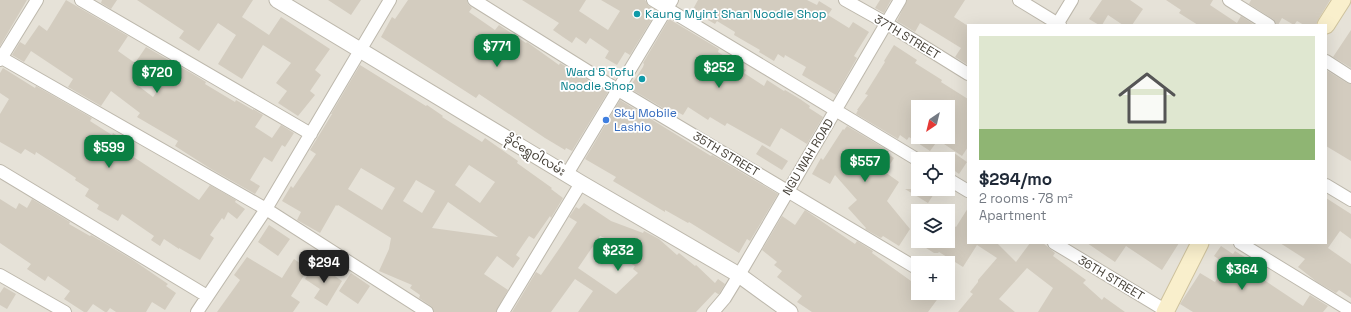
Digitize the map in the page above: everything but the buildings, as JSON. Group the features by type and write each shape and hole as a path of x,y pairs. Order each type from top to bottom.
{"main road":[{"path":"1327,24 1342,0"},
{"path":"1166,312 1200,244"}],"street":[{"path":"37,0 0,58 266,209 427,312"},
{"path":"81,0 311,134"},
{"name":"ခိုင်ရွှေဝါလမ်း","path":"277,0 581,183 739,275 790,312"},
{"path":"197,312 266,209 390,0"},
{"name":"35TH STREET","path":"474,0 618,90 911,265"},
{"path":"653,0 670,4 836,111 911,156"},
{"name":"37TH STREET","path":"845,0 886,23 967,73"},
{"name":"NGU WAH ROAD","path":"713,312 725,298 739,275 900,0"},
{"path":"1020,0 1059,24 1072,0"},
{"path":"1229,0 1267,24"},
{"path":"567,174 670,4"},
{"path":"1327,63 1351,77"},
{"path":"0,171 207,296"},
{"path":"503,312 581,183"},
{"path":"955,183 967,190"},
{"path":"1327,186 1351,200"},
{"name":"36TH STREET","path":"1056,244 1166,312"},
{"path":"1242,244 1351,311"},
{"path":"0,275 64,312"}],"shaded area":[{"path":"0,0 1351,0 1351,312 0,312"}],"place":[{"name":"Kaung Myint Shan Noodle Shop","path":"637,14"},
{"name":"Ward 5 Tofu Noodle Shop","path":"642,79"},
{"name":"Sky Mobile Lashio","path":"606,120"}]}
